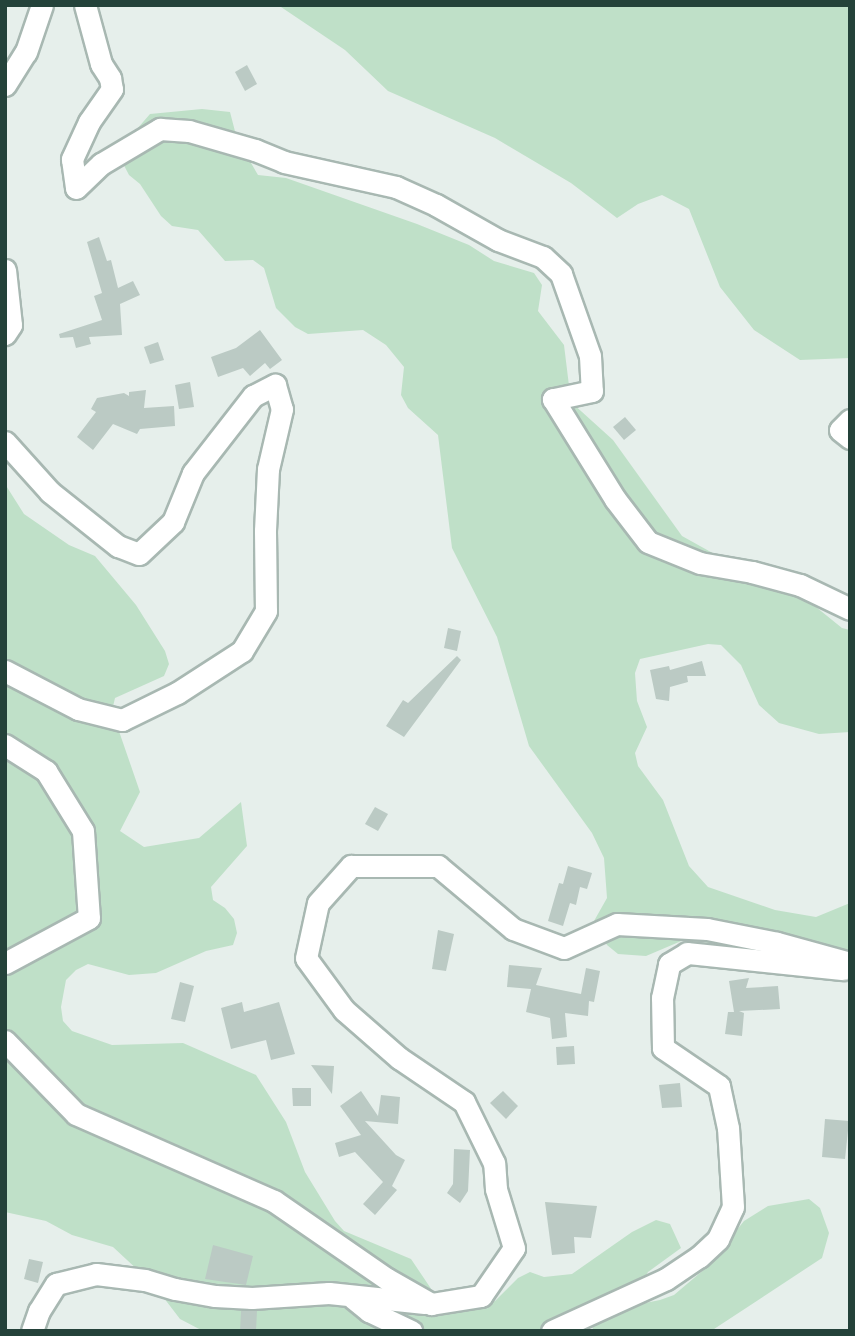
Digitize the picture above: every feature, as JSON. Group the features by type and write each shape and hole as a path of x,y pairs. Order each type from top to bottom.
{"street":[{"path":"5,85 26,52 42,5"},
{"path":"85,5 101,64 110,78 112,89 89,122 72,159 76,188 100,164 160,129 189,131 255,150 284,162 396,187 436,205 498,240 543,257 561,274 590,356 592,391 554,399 615,499 648,542 700,563 752,572 800,585 850,609"},
{"path":"5,270 11,325 5,334"},
{"path":"5,442 50,492 118,546 139,554 173,522 193,473 253,396 275,385 282,409 268,469 265,531 266,611 242,651 177,693 122,720 78,709 5,671"},
{"path":"850,420 840,430 850,438"},
{"path":"5,745 46,771 83,831 89,918 5,963"},
{"path":"32,1331 39,1311 56,1284 96,1274 145,1280 215,1296 252,1298 329,1293 431,1304 481,1296 514,1248 496,1189 494,1163 464,1102 399,1058 344,1010 306,958 318,903 351,866 438,866 513,929 564,948 617,924 707,929 777,943 850,965"},
{"path":"552,1331 666,1279 699,1257 718,1239 733,1207 728,1128 719,1086 663,1048 662,998 669,964 687,953 761,959 840,971 850,965"},
{"path":"5,1041 76,1114 274,1201 387,1279 431,1304"},
{"path":"348,1295 369,1311 411,1331"}],"green space":[{"path":"278,5 850,5 850,358 800,360 754,330 720,287 689,209 662,195 638,204 617,218 571,183 495,138 388,91 345,50"},
{"path":"202,109 230,112 237,139 258,175 286,178 417,224 469,245 494,261 534,273 542,285 538,311 564,345 571,402 613,440 682,536 718,556 732,580 786,590 811,603 842,628 850,630 850,732 819,734 779,723 759,705 741,665 721,645 708,644 640,659 635,673 637,701 647,727 635,753 638,766 663,800 689,866 708,887 775,910 816,917 850,903 850,952 837,955 755,951 686,939 646,956 618,954 607,945 594,921 607,898 604,858 592,833 529,746 497,637 452,548 438,435 408,408 401,395 404,367 386,345 363,330 308,334 295,327 276,308 264,268 253,260 225,261 198,230 172,226 161,216 140,184 129,175 117,152 150,114"},
{"path":"5,484 24,514 69,545 95,556 136,605 165,651 169,664 164,676 115,698 112,711 140,792 120,831 144,847 199,838 241,802 247,846 211,887 213,900 225,908 234,919 237,933 233,945 206,951 156,973 129,975 88,964 76,970 66,980 61,1007 63,1021 72,1031 112,1045 183,1043 256,1075 286,1122 305,1172 335,1221 344,1231 411,1259 442,1305 495,1301 518,1278 530,1272 544,1277 572,1274 632,1232 656,1220 670,1224 681,1248 648,1272 635,1294 645,1303 660,1300 674,1295 707,1267 744,1221 768,1206 809,1199 820,1208 829,1233 822,1258 711,1331 594,1331 586,1315 544,1331 203,1331 180,1319 154,1285 113,1247 72,1235 46,1221 5,1212"}],"building":[{"path":"247,65 257,84 245,91 235,72"},
{"path":"99,237 107,261 111,260 118,288 133,281 140,295 120,304 122,335 89,337 91,344 76,348 73,337 60,338 59,334 102,320 94,296 102,293 87,242"},
{"path":"260,330 282,360 270,369 265,363 250,376 243,368 218,377 211,357 236,348"},
{"path":"158,342 164,360 150,364 144,347"},
{"path":"190,382 194,407 179,409 175,385"},
{"path":"146,390 144,408 174,406 175,426 140,429 137,434 113,424 93,450 77,437 96,412 91,409 97,398 124,393 129,396 129,392"},
{"path":"625,417 636,430 624,440 613,427"},
{"path":"448,628 461,631 457,651 444,648"},
{"path":"457,656 461,660 404,737 386,726 403,700 408,703"},
{"path":"702,661 706,676 687,676 688,682 670,687 669,701 656,699 650,670 669,666 670,670"},
{"path":"375,807 388,814 378,831 365,824"},
{"path":"568,866 592,873 587,889 580,887 576,905 570,903 563,926 548,921 559,883 563,884"},
{"path":"438,930 454,934 446,971 432,969"},
{"path":"509,965 542,968 536,985 581,994 586,968 600,971 594,1002 589,1001 588,1016 565,1013 567,1037 552,1039 550,1018 526,1012 531,989 507,987"},
{"path":"749,978 746,988 778,986 780,1009 739,1011 744,1013 742,1036 725,1034 728,1012 734,1012 729,981"},
{"path":"180,982 194,986 185,1022 171,1019"},
{"path":"242,1002 244,1012 279,1002 295,1054 271,1060 266,1040 231,1049 221,1008"},
{"path":"574,1046 575,1064 557,1065 556,1047"},
{"path":"311,1065 334,1066 332,1094"},
{"path":"680,1083 682,1107 662,1108 659,1085"},
{"path":"292,1088 311,1088 311,1106 293,1106"},
{"path":"361,1091 378,1116 381,1095 400,1097 398,1124 365,1121 396,1155 405,1160 392,1186 397,1190 375,1215 363,1204 383,1182 355,1152 339,1157 335,1143 361,1135 340,1106"},
{"path":"503,1091 518,1106 506,1119 490,1103"},
{"path":"825,1119 849,1121 845,1159 822,1157"},
{"path":"454,1149 470,1150 468,1191 460,1203 447,1193 453,1184"},
{"path":"545,1202 597,1206 591,1238 574,1237 575,1253 552,1255"},
{"path":"213,1245 253,1256 246,1285 205,1279"},
{"path":"29,1259 43,1262 38,1283 24,1279"},
{"path":"241,1311 257,1311 256,1331 240,1331"}]}
